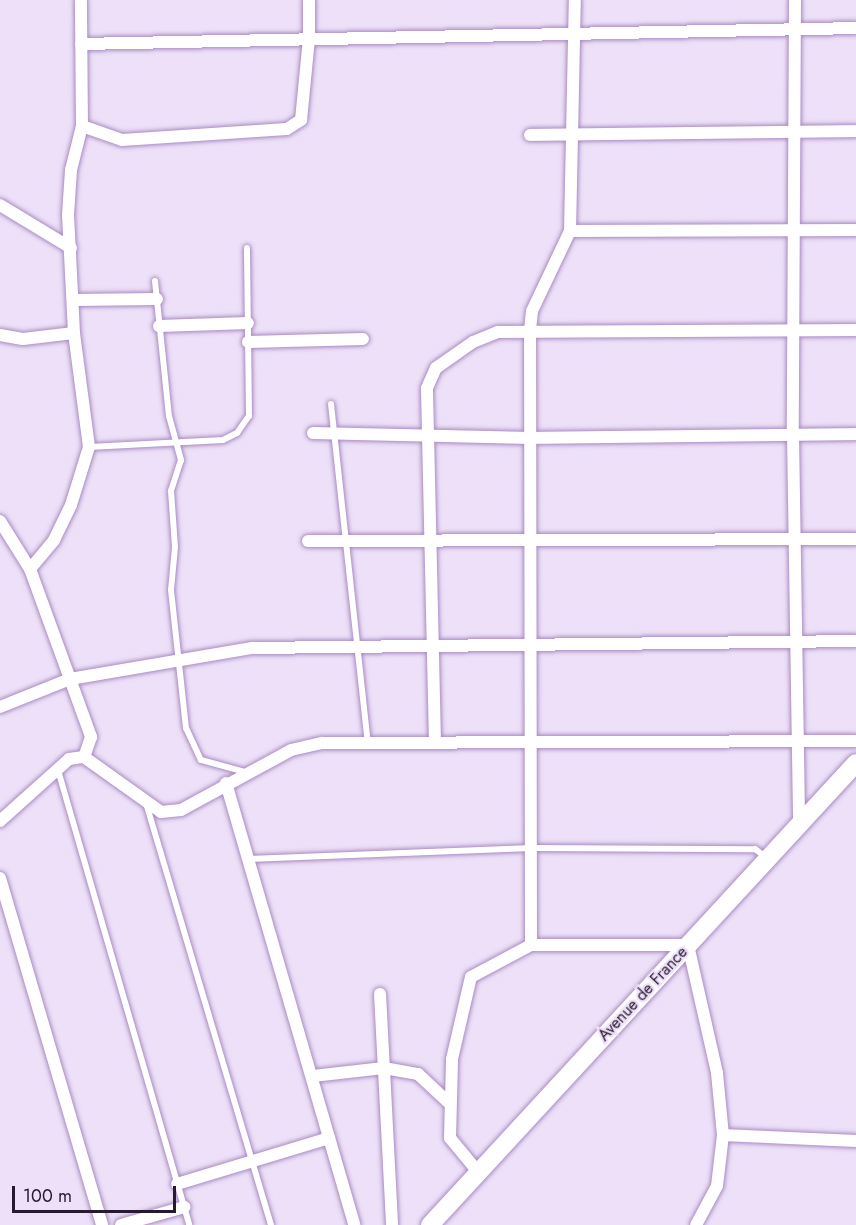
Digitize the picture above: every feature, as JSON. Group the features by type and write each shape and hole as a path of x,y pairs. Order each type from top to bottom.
{"main road":[{"name":"Avenue de France","path":"430,1225 688,945 799,829 856,763"}],"street":[{"path":"30,570 54,540 71,505 89,447 74,333 71,248 70,170 82,126 81,0"},
{"path":"82,126 122,140 287,129 301,120 309,39 309,0"},
{"path":"531,945 530,330 532,311 570,231 575,0"},
{"path":"795,0 793,434 799,829"},
{"path":"81,44 574,32 856,28"},
{"path":"530,135 856,131"},
{"path":"0,205 71,248"},
{"path":"570,231 856,230"},
{"path":"73,300 157,299"},
{"path":"159,326 248,323"},
{"path":"435,743 428,388 436,369 473,342 498,332 530,330 856,330"},
{"path":"0,335 23,339 74,333"},
{"path":"248,342 363,339"},
{"path":"313,433 531,438 856,434"},
{"path":"0,521 30,570 91,737 84,757"},
{"path":"308,541 856,539"},
{"path":"0,708 70,679 252,648 856,641"},
{"path":"0,821 69,759 84,757 161,812 181,810 245,772 291,750 322,743 856,741"},
{"path":"226,783 313,1076 354,1225"},
{"path":"0,878 102,1225"},
{"path":"479,1173 450,1138 448,1103 452,1059 471,977 531,945 688,945 717,1073 723,1135 717,1186 696,1225"},
{"path":"380,994 392,1225"},
{"path":"313,1076 384,1068 418,1074 448,1103"},
{"path":"723,1135 856,1141"},
{"path":"177,1184 329,1137"},
{"path":"121,1225 184,1207"}],"lane":[{"path":"89,447 223,441 237,433 249,416 247,248"},
{"path":"155,281 169,416 181,460 171,491 175,546 171,590 186,728 201,760 245,772"},
{"path":"331,404 368,743"},
{"path":"58,769 189,1225"},
{"path":"145,799 271,1225"},
{"path":"248,859 532,848 755,849 770,860"}]}
